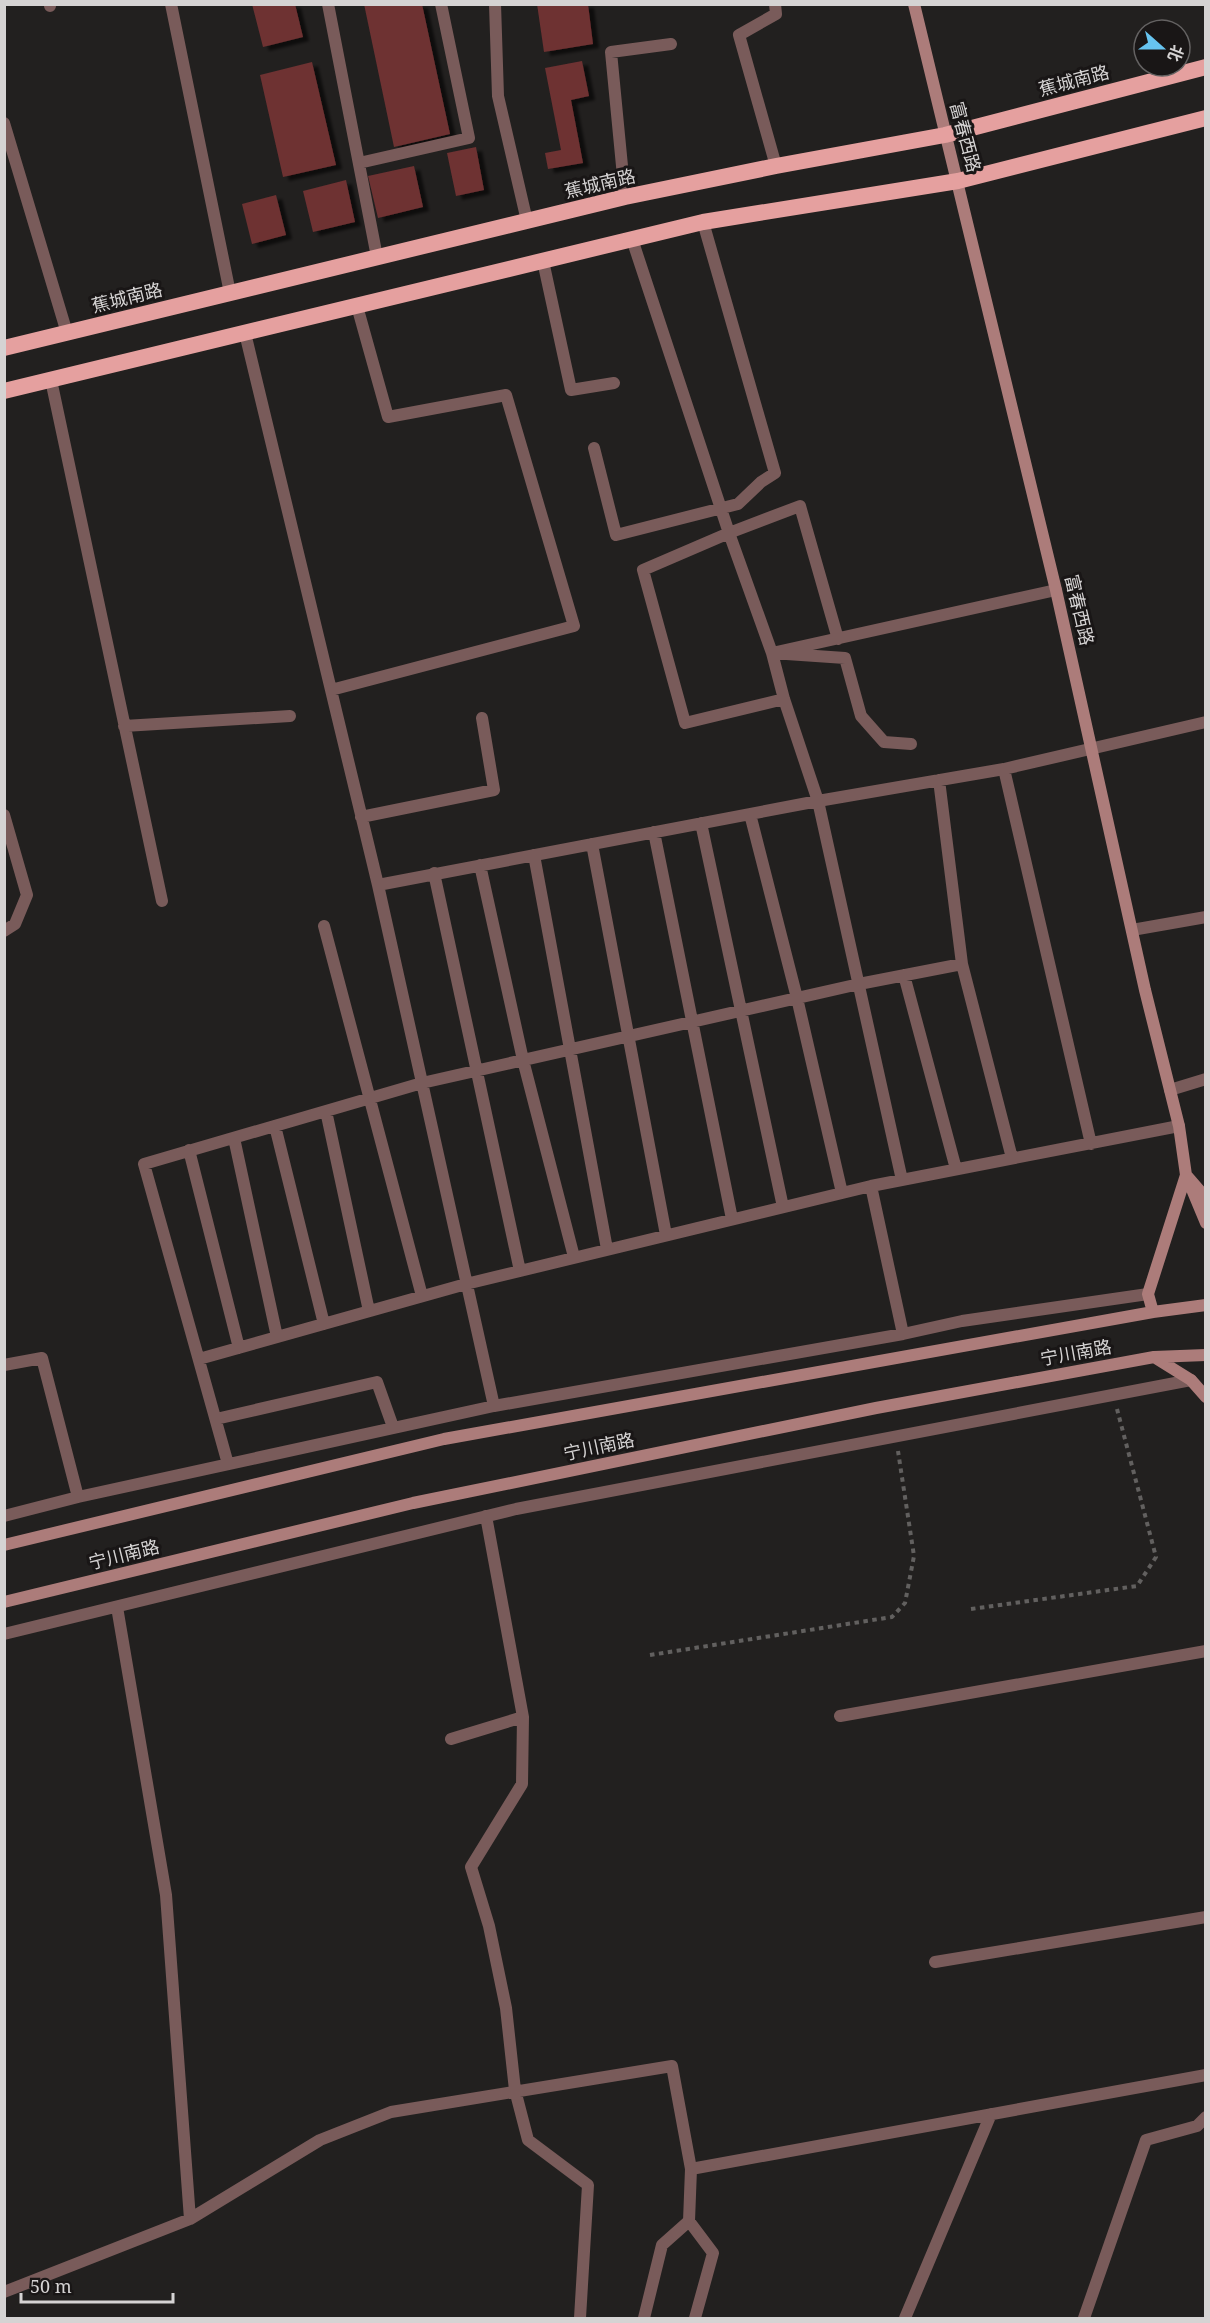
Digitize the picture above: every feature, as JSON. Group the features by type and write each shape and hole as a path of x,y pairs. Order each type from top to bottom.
{"highway":[{"name":"蕉城南路","path":"4,348 625,197 945,135 1206,67"},
{"path":"4,391 703,222 958,182 1206,118"}],"main road":[{"name":"富春西路","path":"914,4 1056,590 1132,930 1179,1126 1186,1175 1206,1223"},
{"path":"1186,1175 1206,1198"},
{"path":"1153,1312 1148,1294 1186,1175"},
{"name":"宁川南路","path":"4,1545 444,1439 1153,1312 1206,1305"},
{"name":"宁川南路","path":"4,1602 413,1503 876,1408 1154,1357 1206,1354"},
{"path":"1154,1357 1191,1380 1206,1397"}],"street":[{"path":"171,4 230,293"},
{"path":"328,4 377,257"},
{"path":"359,163 468,138 441,4"},
{"path":"495,4 498,96 527,221"},
{"path":"775,4 776,14 739,35 776,166"},
{"path":"625,197 611,52 671,44"},
{"path":"4,123 67,333"},
{"path":"594,448 616,535 738,504 760,482 775,472 703,222"},
{"path":"632,239 729,533 772,653 784,699 818,801 902,1180"},
{"path":"543,261 572,390 614,383"},
{"path":"331,690 574,626 506,395 388,417 357,306"},
{"path":"245,333 378,885 494,1406"},
{"path":"51,380 162,901"},
{"path":"784,699 685,723 643,570 800,506 838,639"},
{"path":"772,653 1056,590"},
{"path":"772,653 845,658 861,716 884,742 911,744"},
{"path":"124,726 290,716"},
{"path":"362,817 494,790 482,718"},
{"path":"378,885 818,801 1004,769 1206,722"},
{"path":"1004,769 1091,1144"},
{"path":"939,780 962,964 1012,1158"},
{"path":"750,814 842,1193"},
{"path":"4,815 27,895 15,924 4,931"},
{"path":"701,823 783,1207"},
{"path":"654,832 732,1220"},
{"path":"592,844 666,1235"},
{"path":"534,855 572,1049 607,1249"},
{"path":"480,865 523,1059 574,1257"},
{"path":"434,873 520,1271"},
{"path":"1132,930 1206,917"},
{"path":"324,926 422,1296"},
{"path":"228,1464 144,1164 422,1083 859,984 962,964"},
{"path":"904,975 956,1169"},
{"path":"1170,1090 1206,1079"},
{"path":"326,1111 369,1311"},
{"path":"275,1126 324,1324"},
{"path":"199,1359 466,1284 871,1186 1179,1126"},
{"path":"234,1138 277,1337"},
{"path":"189,1150 239,1348"},
{"path":"871,1186 903,1334"},
{"path":"4,1516 78,1497 494,1406 903,1334 962,1321 1148,1294"},
{"path":"4,1365 42,1358 78,1497"},
{"path":"4,1634 486,1516 1191,1380"},
{"path":"216,1419 377,1382 393,1427"},
{"path":"486,1516 523,1717 522,1784 471,1867 489,1926 506,2007 515,2090 528,2140 588,2186 580,2319"},
{"path":"117,1607 166,1895 190,2219"},
{"path":"840,1716 1206,1651"},
{"path":"451,1739 523,1717"},
{"path":"935,1962 1206,1917"},
{"path":"4,2292 190,2219 320,2140 391,2112 672,2066 691,2169 689,2221 713,2253 695,2319"},
{"path":"691,2169 1206,2075"},
{"path":"905,2319 991,2114"},
{"path":"1084,2319 1146,2140 1197,2126 1206,2117"},
{"path":"644,2319 662,2245 689,2221"}],"path":[{"path":"971,1609 1137,1586 1143,1577 1156,1557 1113,1394"},
{"path":"650,1655 892,1617 904,1603 914,1556 895,1436"}],"building":[{"path":"252,4 295,4 303,37 263,47"},
{"path":"364,4 422,4 450,134 394,147"},
{"path":"537,4 588,4 593,44 544,52"},
{"path":"582,61 589,96 571,100 583,163 548,169 545,153 561,150 545,68"},
{"path":"312,62 336,165 283,177 260,75"},
{"path":"476,147 484,190 456,196 447,153"},
{"path":"414,166 423,207 378,218 368,176"},
{"path":"346,180 355,222 313,232 303,191"},
{"path":"276,195 286,235 252,244 242,204"}]}
